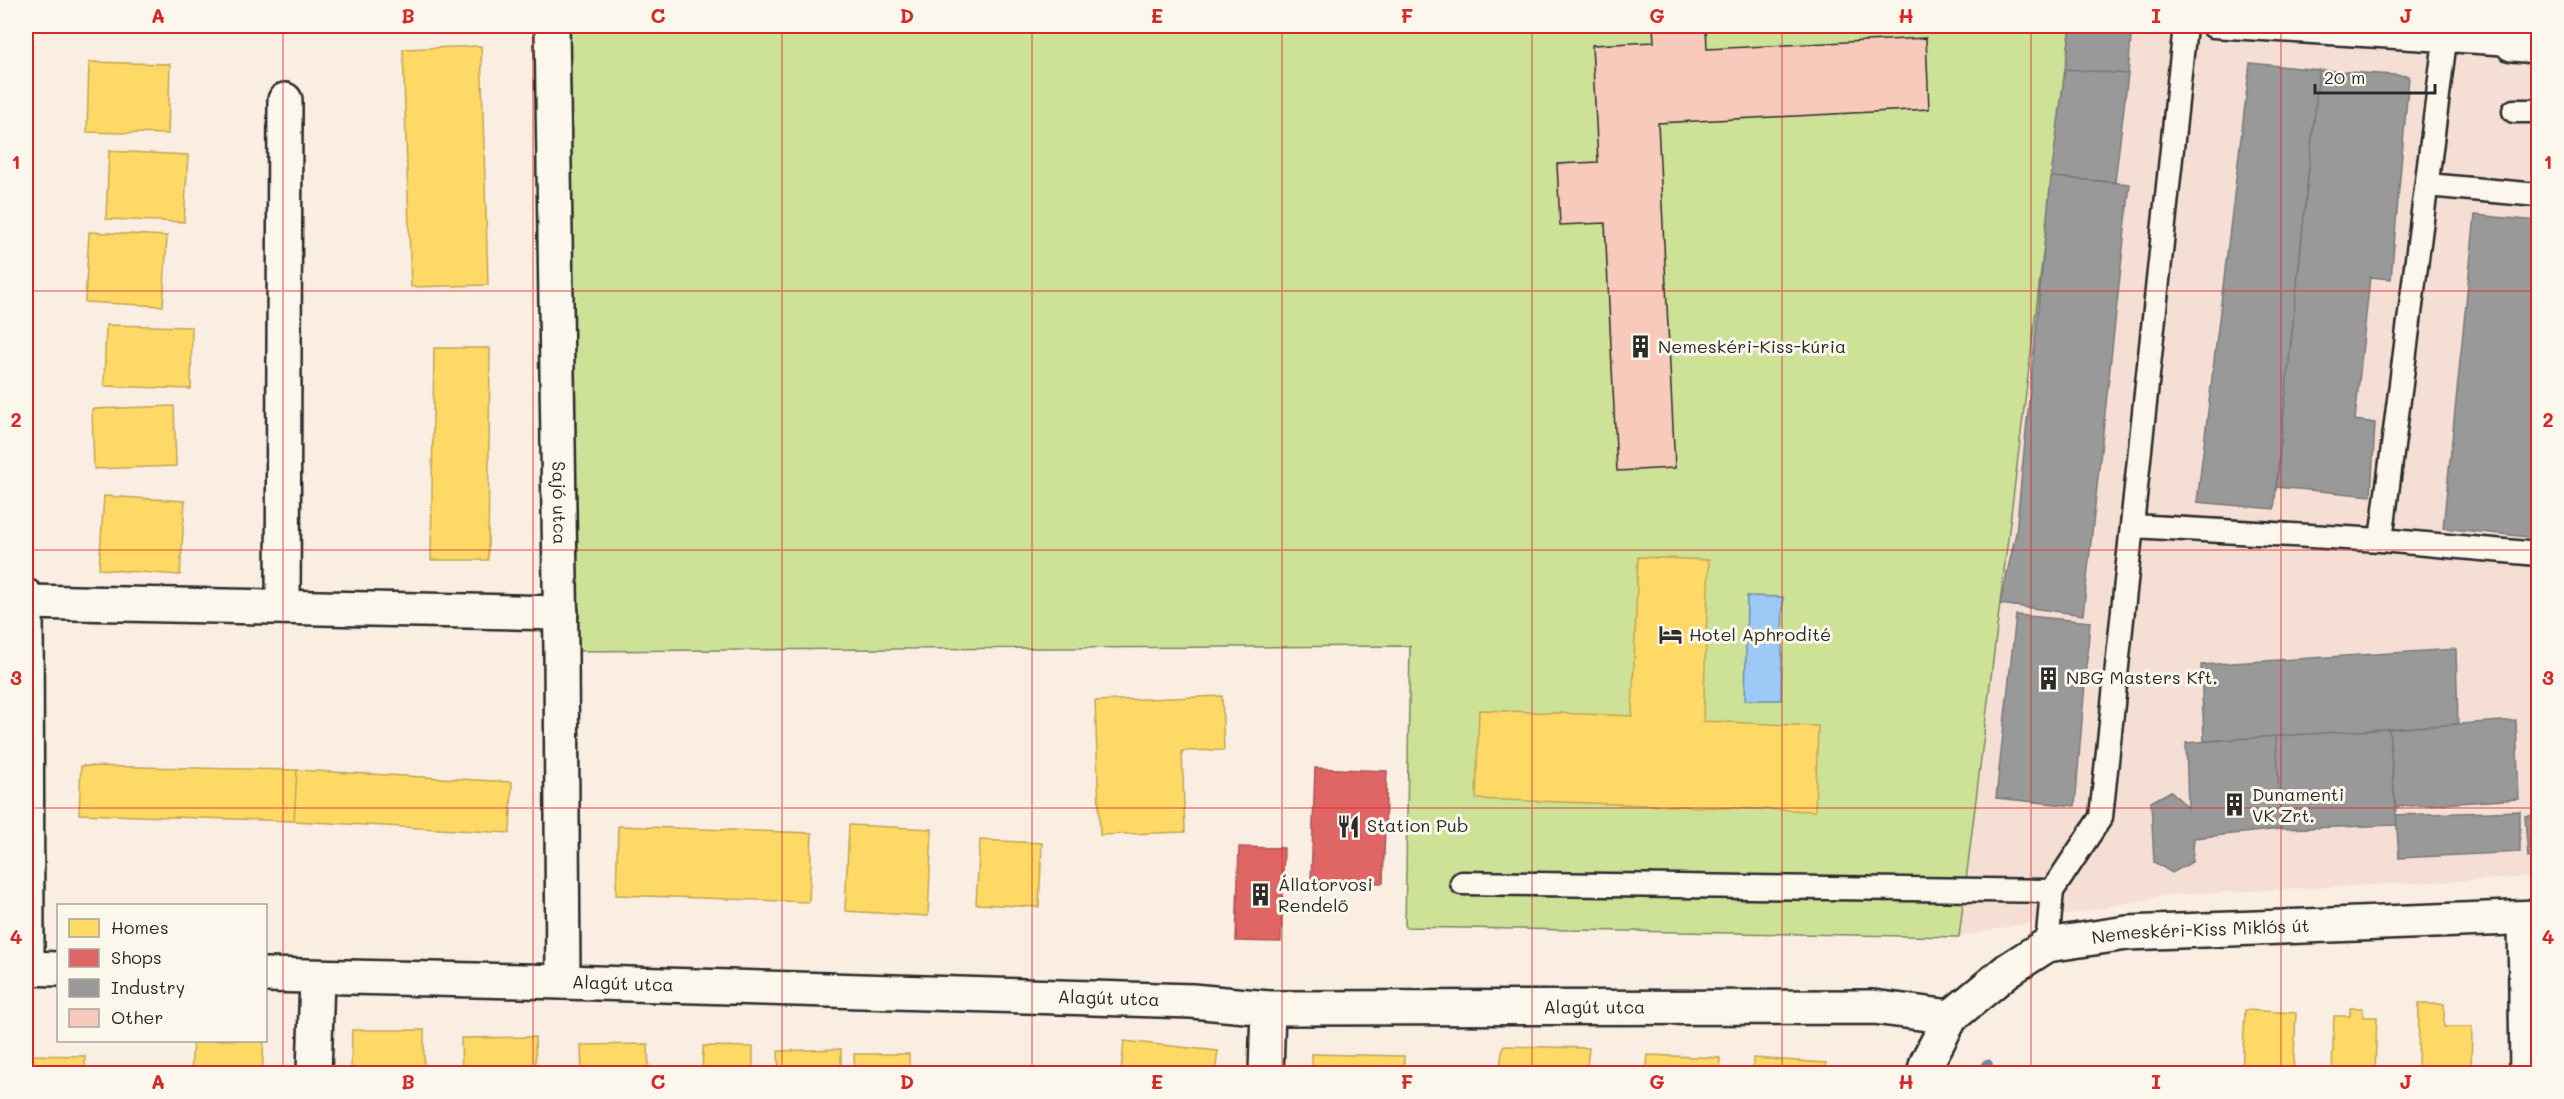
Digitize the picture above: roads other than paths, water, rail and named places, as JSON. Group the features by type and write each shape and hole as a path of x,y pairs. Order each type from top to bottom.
{"street":[{"name":"Sajó utca","path":"552,26 561,613 563,982"},
{"path":"283,607 285,100"},
{"path":"26,596 37,968"},
{"path":"26,602 561,613"},
{"path":"2527,1074 2532,917"},
{"name":"Nemeskéri-Kiss Miklós út","path":"1924,1074 1927,1062 1951,1017 2008,970 2047,945 2127,933 2532,917"},
{"name":"Alagút utca","path":"267,975 1192,1000 1268,1008 1873,1006 1951,1017"},
{"path":"314,1074 317,977"},
{"path":"1266,1074 1268,1008"}],"lane":[{"path":"2047,945 2052,891 2101,817 2185,26"},
{"path":"2213,26 2525,45"},
{"path":"2381,540 2445,40"},
{"path":"2514,111 2538,111"},
{"path":"2427,185 2538,195"},
{"path":"2133,526 2381,540 2538,554"},
{"path":"1462,883 2052,891"}],"water":[{"path":"1747,596 1783,597 1781,700 1745,700"}],"waterway":[{"path":"1983,1074 1987,1065"}],"place":[{"name":"Nemeskéri-Kiss-kúria","path":"1640,347"},
{"name":"Hotel Aphrodité","path":"1671,635"},
{"name":"NBG Masters Kft.","path":"2048,678"},
{"name":"Dunamenti VK Zrt.","path":"2234,805"},
{"name":"Station Pub","path":"1349,826"},
{"name":"Állatorvosi Rendelő","path":"1260,895"}]}
